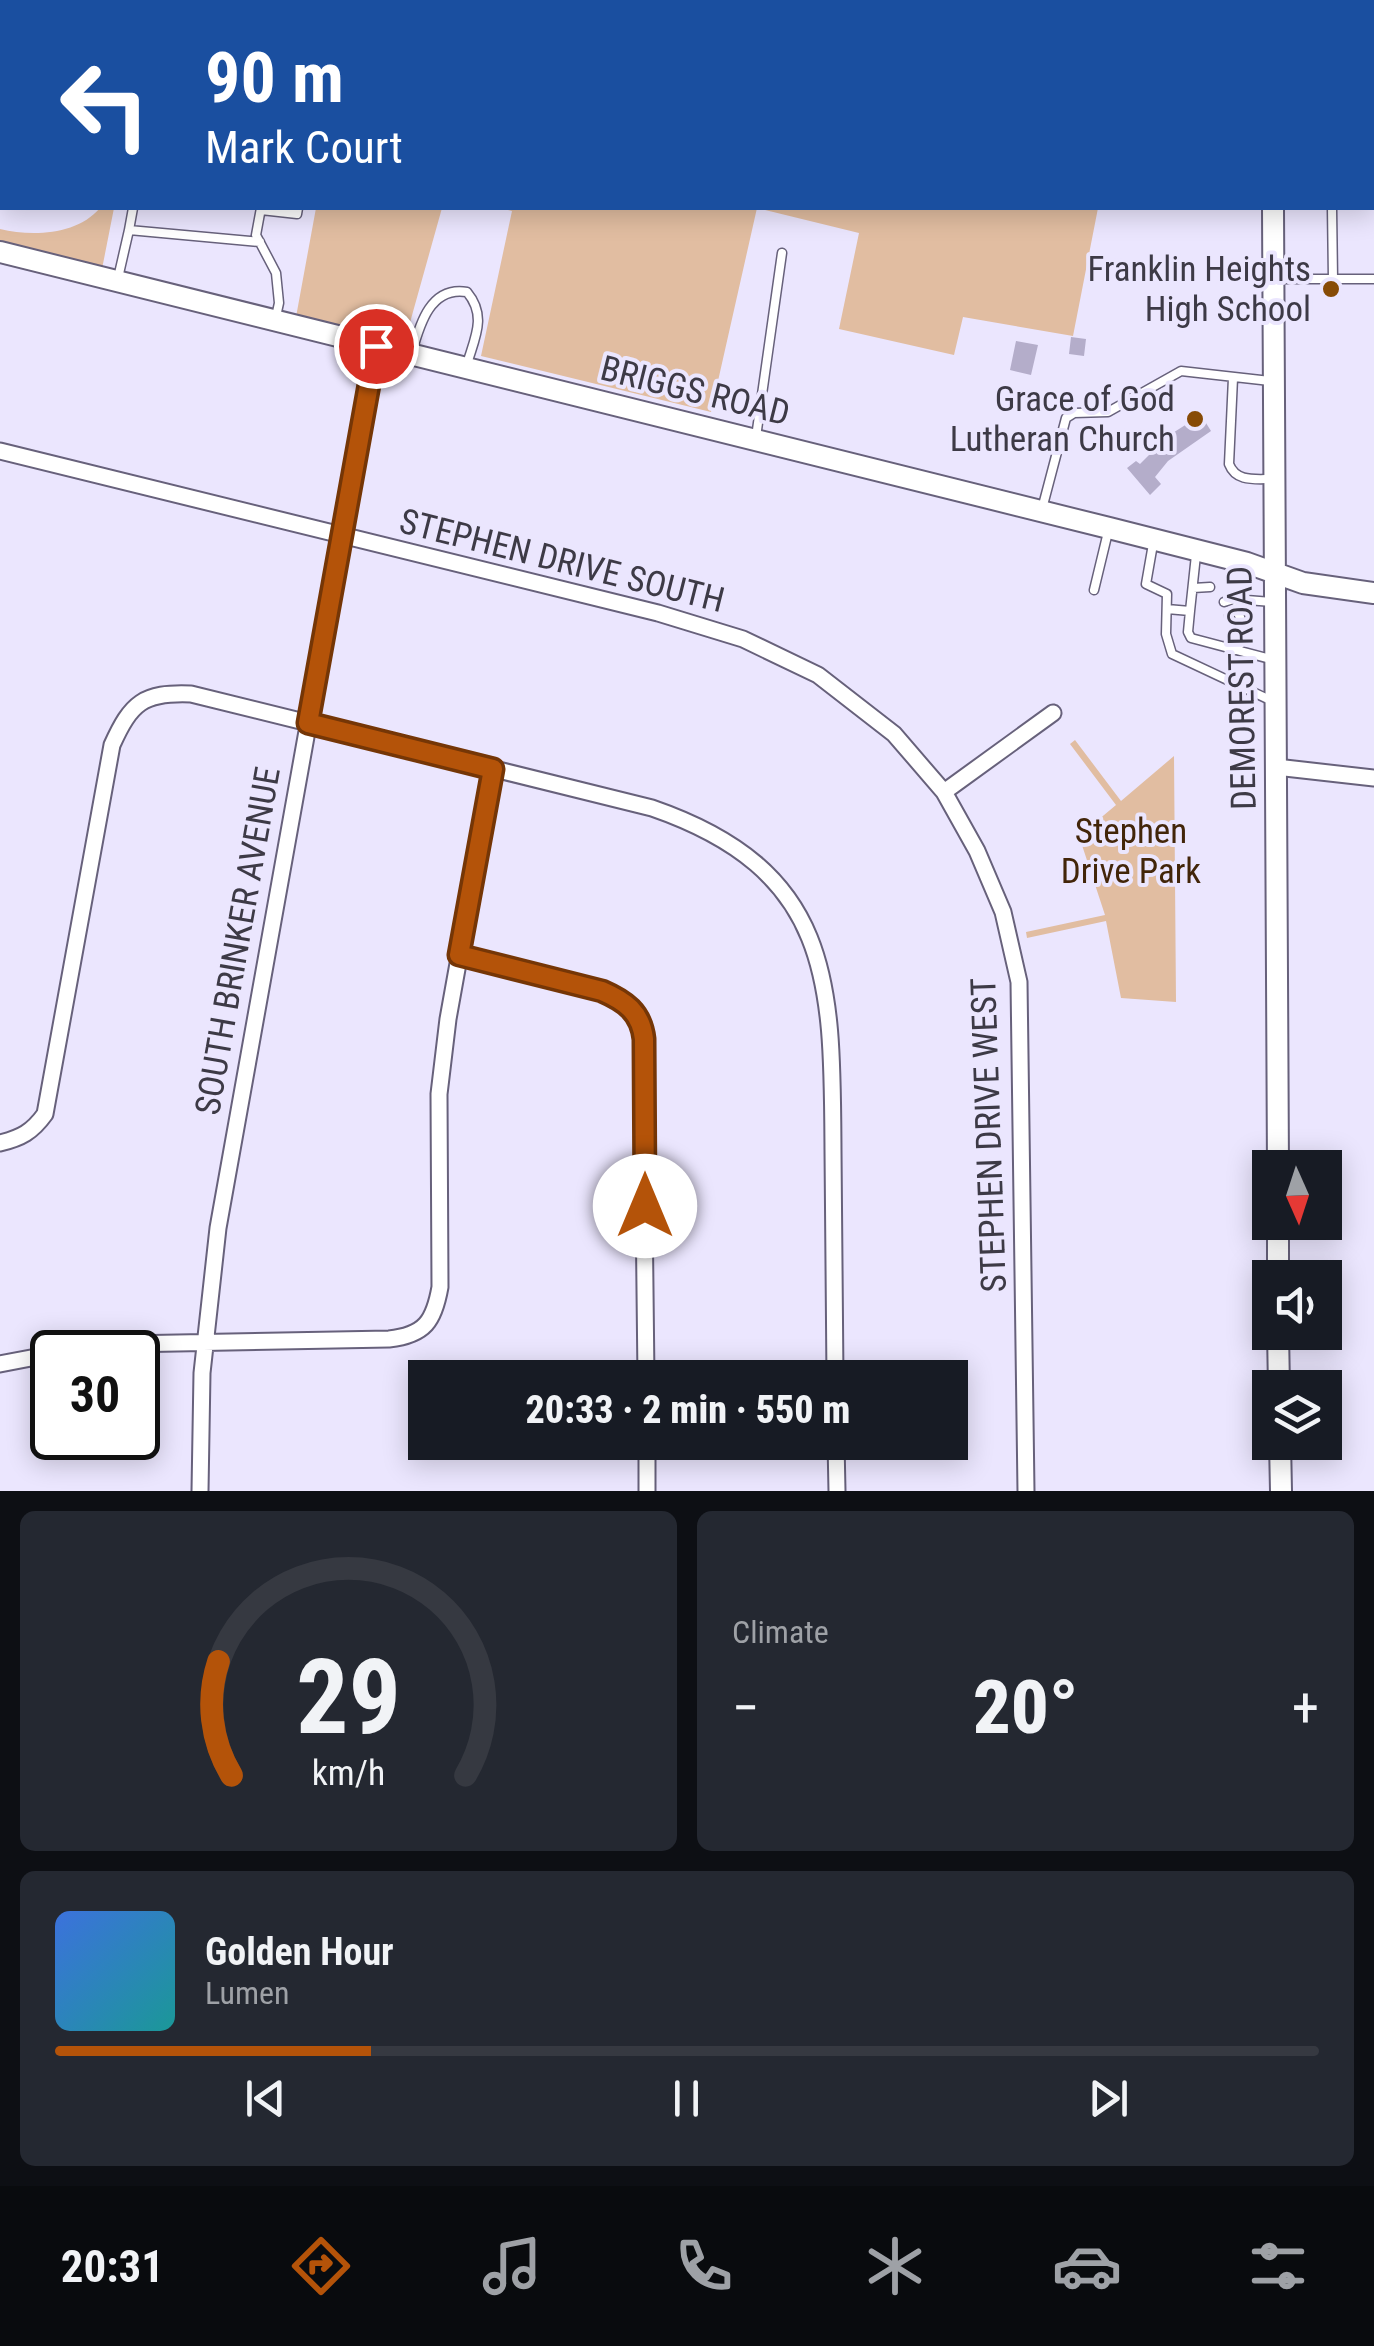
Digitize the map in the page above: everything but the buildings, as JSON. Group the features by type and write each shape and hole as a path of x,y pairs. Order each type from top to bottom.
{"street":[{"name":"DEMOREST ROAD","path":"1273,210 1278,1150"},
{"name":"BRIGGS ROAD","path":"0,252 1154,539 1303,583 1374,593"},
{"name":"SOUTH BRINKER AVENUE","path":"200,1491 204,1343 218,1228 376,346"},
{"name":"STEPHEN DRIVE SOUTH","path":"0,450 658,613 743,638 818,675 894,734 944,792"},
{"path":"5,1142 35,1129 45,1114 112,746 125,716 146,698 168,693 191,694 652,808 698,824 734,846 768,876 796,910 812,941 829,1004 832,1036 836,1360"},
{"path":"944,792 1053,713"},
{"path":"1276,767 1374,778"},
{"path":"160,1344 408,1337 424,1328 436,1309 440,1287 439,1094 459,955 493,769"},
{"name":"STEPHEN DRIVE WEST","path":"944,792 977,851 1004,912 1018,982 1026,1491"},
{"path":"459,955 602,991 621,999 636,1013 644,1039 646,1360"},
{"path":"0,1364 30,1358"},
{"path":"647,1460 647,1491"},
{"path":"836,1460 837,1491"},
{"path":"1281,1460 1282,1491"}],"lane":[{"path":"118,281 133,210"},
{"path":"261,210 256,236 276,273 280,303 276,320"},
{"path":"268,210 297,214 298,210"},
{"path":"1332,210 1333,279"},
{"path":"129,230 260,242"},
{"path":"755,440 782,253"},
{"path":"1274,279 1374,279"},
{"path":"411,354 419,326 438,296 452,290 467,292 478,304 478,325 466,368"},
{"path":"1042,511 1066,418 1074,413 1108,412 1181,370 1274,381"},
{"path":"1233,378 1229,464 1232,472 1242,478 1274,479"},
{"path":"1094,590 1109,528"},
{"path":"1154,539 1146,584 1167,594 1166,634 1172,654 1275,702"},
{"path":"1197,550 1202,590 1190,611 1189,636 1235,645 1274,660"},
{"path":"1227,592 1235,610"},
{"path":"1224,602 1235,610 1273,602"},
{"path":"1167,609 1190,611"},
{"path":"1240,687 1241,718"}],"green space":[{"path":"98,210 114,210 102,269 0,244 0,229 53,232"},
{"path":"316,210 441,210 404,344 296,317"},
{"path":"508,210 757,210 711,412 481,356 512,211"},
{"path":"765,210 1098,210 1073,336 963,317 954,355 839,329 859,233"},
{"name":"Stephen Drive Park","path":"1075,740 1121,801 1174,756 1176,1002 1121,998 1106,921 1027,938 1026,932 1105,915 1079,836 1116,805 1070,744"}],"place":[{"name":"Franklin Heights High School","path":"1331,289"},
{"name":"Grace of God Lutheran Church","path":"1195,419"}],"route":[{"path":"376,346 308,723 493,769 459,955 602,991 621,999 636,1013 644,1039 645,1206"}]}
